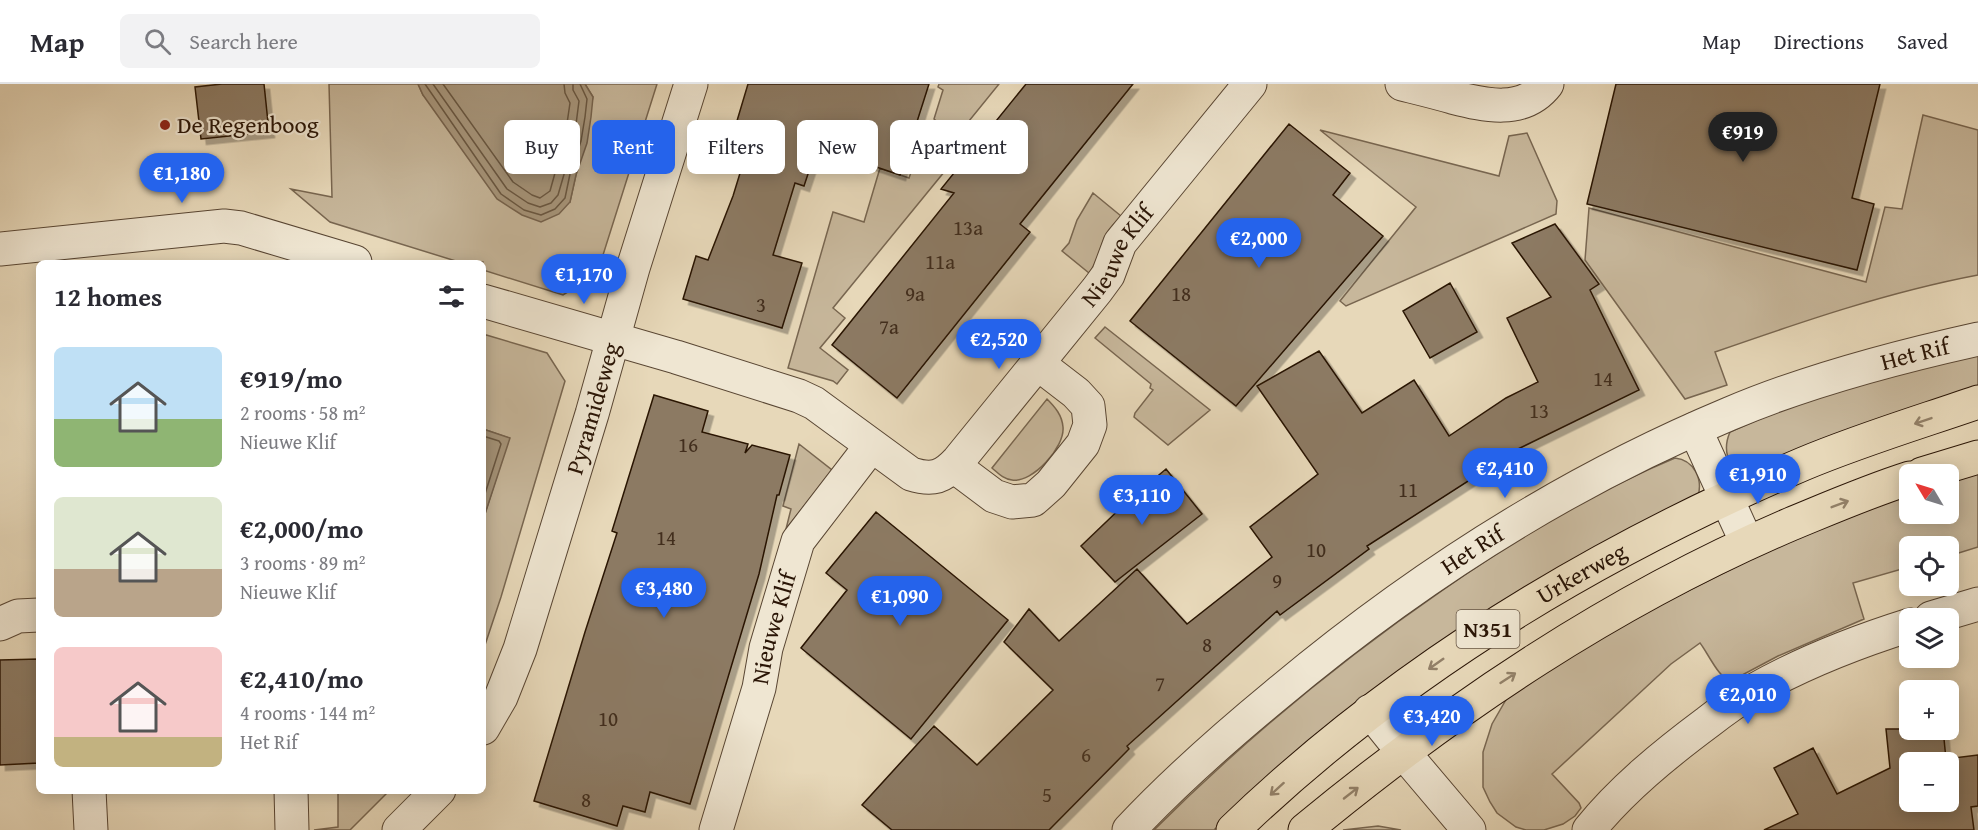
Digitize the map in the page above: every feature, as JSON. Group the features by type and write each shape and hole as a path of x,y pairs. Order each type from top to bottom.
{"main road":[{"name":"Urkerweg","path":"1233,830 1302,766 1370,711 1474,638 1554,588 1611,556 1803,464 1978,402"},
{"path":"1953,464 1978,456"},
{"name":"Urkerweg","path":"1305,830 1402,752 1490,689 1594,624 1635,600 1747,543 1819,512 1899,482"}],"street":[{"name":"Pyramideweg","path":"486,723 501,697 520,650 636,257 691,84"},
{"name":"Nieuwe Klif","path":"486,303 676,357 799,396 814,404 911,474 927,478 939,476 954,466 1104,282 1120,243 1250,84"},
{"path":"1402,84 1478,103 1506,106 1533,97 1547,84"},
{"path":"0,249 58,253 224,225 348,260"},
{"name":"Het Rif","path":"1129,830 1170,787 1312,664 1406,594 1558,497 1607,470 1750,405 1898,359 1978,339"},
{"path":"954,466 994,496 1011,502 1033,500 1051,484 1083,444 1090,425 1088,406 1076,393 1037,363"},
{"path":"1695,429 1747,543"},
{"name":"Nieuwe Klif","path":"716,830 759,688 766,648 798,541 871,446"},
{"path":"1959,610 1978,604"},
{"path":"0,624 18,616 36,615"},
{"path":"1588,830 1623,792 1682,741 1752,692 1826,656 1871,637 1899,628"},
{"path":"1370,711 1469,830"},
{"path":"89,794 91,830"},
{"path":"291,794 292,830"},
{"path":"399,830 435,794"}],"shaded area":[{"path":"329,84 418,84 423,95 504,154 504,174 532,174 570,202 576,174 580,174 580,156 593,97 585,84 657,84 646,120 592,120 592,174 629,174 597,274 563,295 486,271 486,260 453,260 330,222 291,189 332,197"},
{"path":"939,84 999,84 970,120 934,119 943,90 938,87"},
{"path":"1923,115 1978,130 1978,275 1878,299 1715,352 1727,385 1685,399 1585,260 1589,208 1866,282 1885,207 1902,209"},
{"path":"1320,130 1499,176 1509,136 1527,133 1557,201 1556,214 1346,306 1340,301 1416,207"},
{"path":"880,168 890,171 890,174 909,178 910,174 942,174 833,308 845,318 820,348 848,370 837,384 788,368 833,212 864,222"},
{"path":"1093,193 1121,216 1107,233 1097,260 1089,273 1062,251 1069,243 1077,220"},
{"path":"1105,327 1210,410 1168,445 1134,417 1153,390 1150,388 1151,384 1095,338"},
{"path":"486,335 547,353 565,381 486,642 486,511 509,438 486,430"},
{"path":"1978,354 1978,389 1744,473 1730,462 1727,444 1730,432 1790,407 1852,387"},
{"path":"1047,399 1061,419 1063,427 1059,444 1046,462 1029,476 1012,480 1003,477 992,468"},
{"path":"799,444 832,470 786,529 791,509 783,506"},
{"path":"1675,458 1687,462 1696,471 1699,483 1698,496 1248,796 1214,830 1154,830 1222,765 1293,703 1405,617 1471,571 1556,518 1614,486"},
{"path":"1978,472 1978,547 1959,553 1959,536 1899,536 1899,570 1853,583 1864,619 1778,656 1731,681 1722,676 1700,643 1671,664 1552,774 1579,803 1581,808 1575,816 1563,824 1544,830 1526,830 1516,827 1497,813 1483,787 1483,752 1492,724 1507,698 1602,634 1775,547 1899,498 1899,524 1959,524 1959,478"},
{"path":"338,794 386,794 350,830 314,830 338,827"},
{"path":"1378,826 1401,830 1343,830"}],"water":[{"path":"418,84 585,84 593,97 587,143 580,163 580,120 504,120 504,174 576,174 570,202 559,214 541,222 522,215 497,199 423,95"},
{"path":"486,430 510,438 486,511"}],"building":[{"path":"222,84 264,84 269,132 201,139 195,87"},
{"path":"748,84 929,84 918,120 890,120 890,172 878,168 878,120 797,120 797,174 808,174 804,186 795,183 773,255 802,263 782,328 683,299 696,256 708,260 740,174 785,174 785,120 737,120"},
{"path":"1026,84 1133,84 1020,224 1030,232 897,398 832,345 954,193 941,189 953,174 1028,174 1028,120 997,120"},
{"path":"1616,84 1880,84 1852,198 1874,204 1857,270 1587,204"},
{"path":"1289,124 1350,173 1333,195 1383,236 1236,406 1130,321"},
{"path":"1555,224 1599,284 1590,290 1639,390 1518,449 1367,546 1369,549 1280,615 1277,611 1127,746 1129,749 1049,830 892,830 862,805 934,726 977,765 1053,690 1004,642 1029,609 1059,641 1137,569 1187,624 1272,557 1250,527 1318,474 1257,386 1319,351 1362,413 1414,380 1449,436 1506,398 1538,382 1507,318 1551,297 1512,243"},
{"path":"1450,283 1477,332 1430,358 1403,311"},
{"path":"654,395 708,411 702,432 748,444 745,453 752,445 790,455 779,495 777,495 759,574 690,804 650,792 645,812 623,806 617,826 534,801 617,533 612,531"},
{"path":"1166,469 1202,514 1115,582 1081,546"},
{"path":"876,512 1008,620 911,739 801,648 847,590 826,573"},
{"path":"36,659 36,763 0,765 0,660"},
{"path":"1886,729 1899,729 1899,740 1944,740 1945,752 1899,752 1899,812 1959,812 1959,757 1978,755 1978,806 1971,807 1974,830 1764,830 1798,814 1774,768 1813,748 1837,794 1890,768"}],"place":[{"name":"De Regenboog","path":"165,125"}]}
